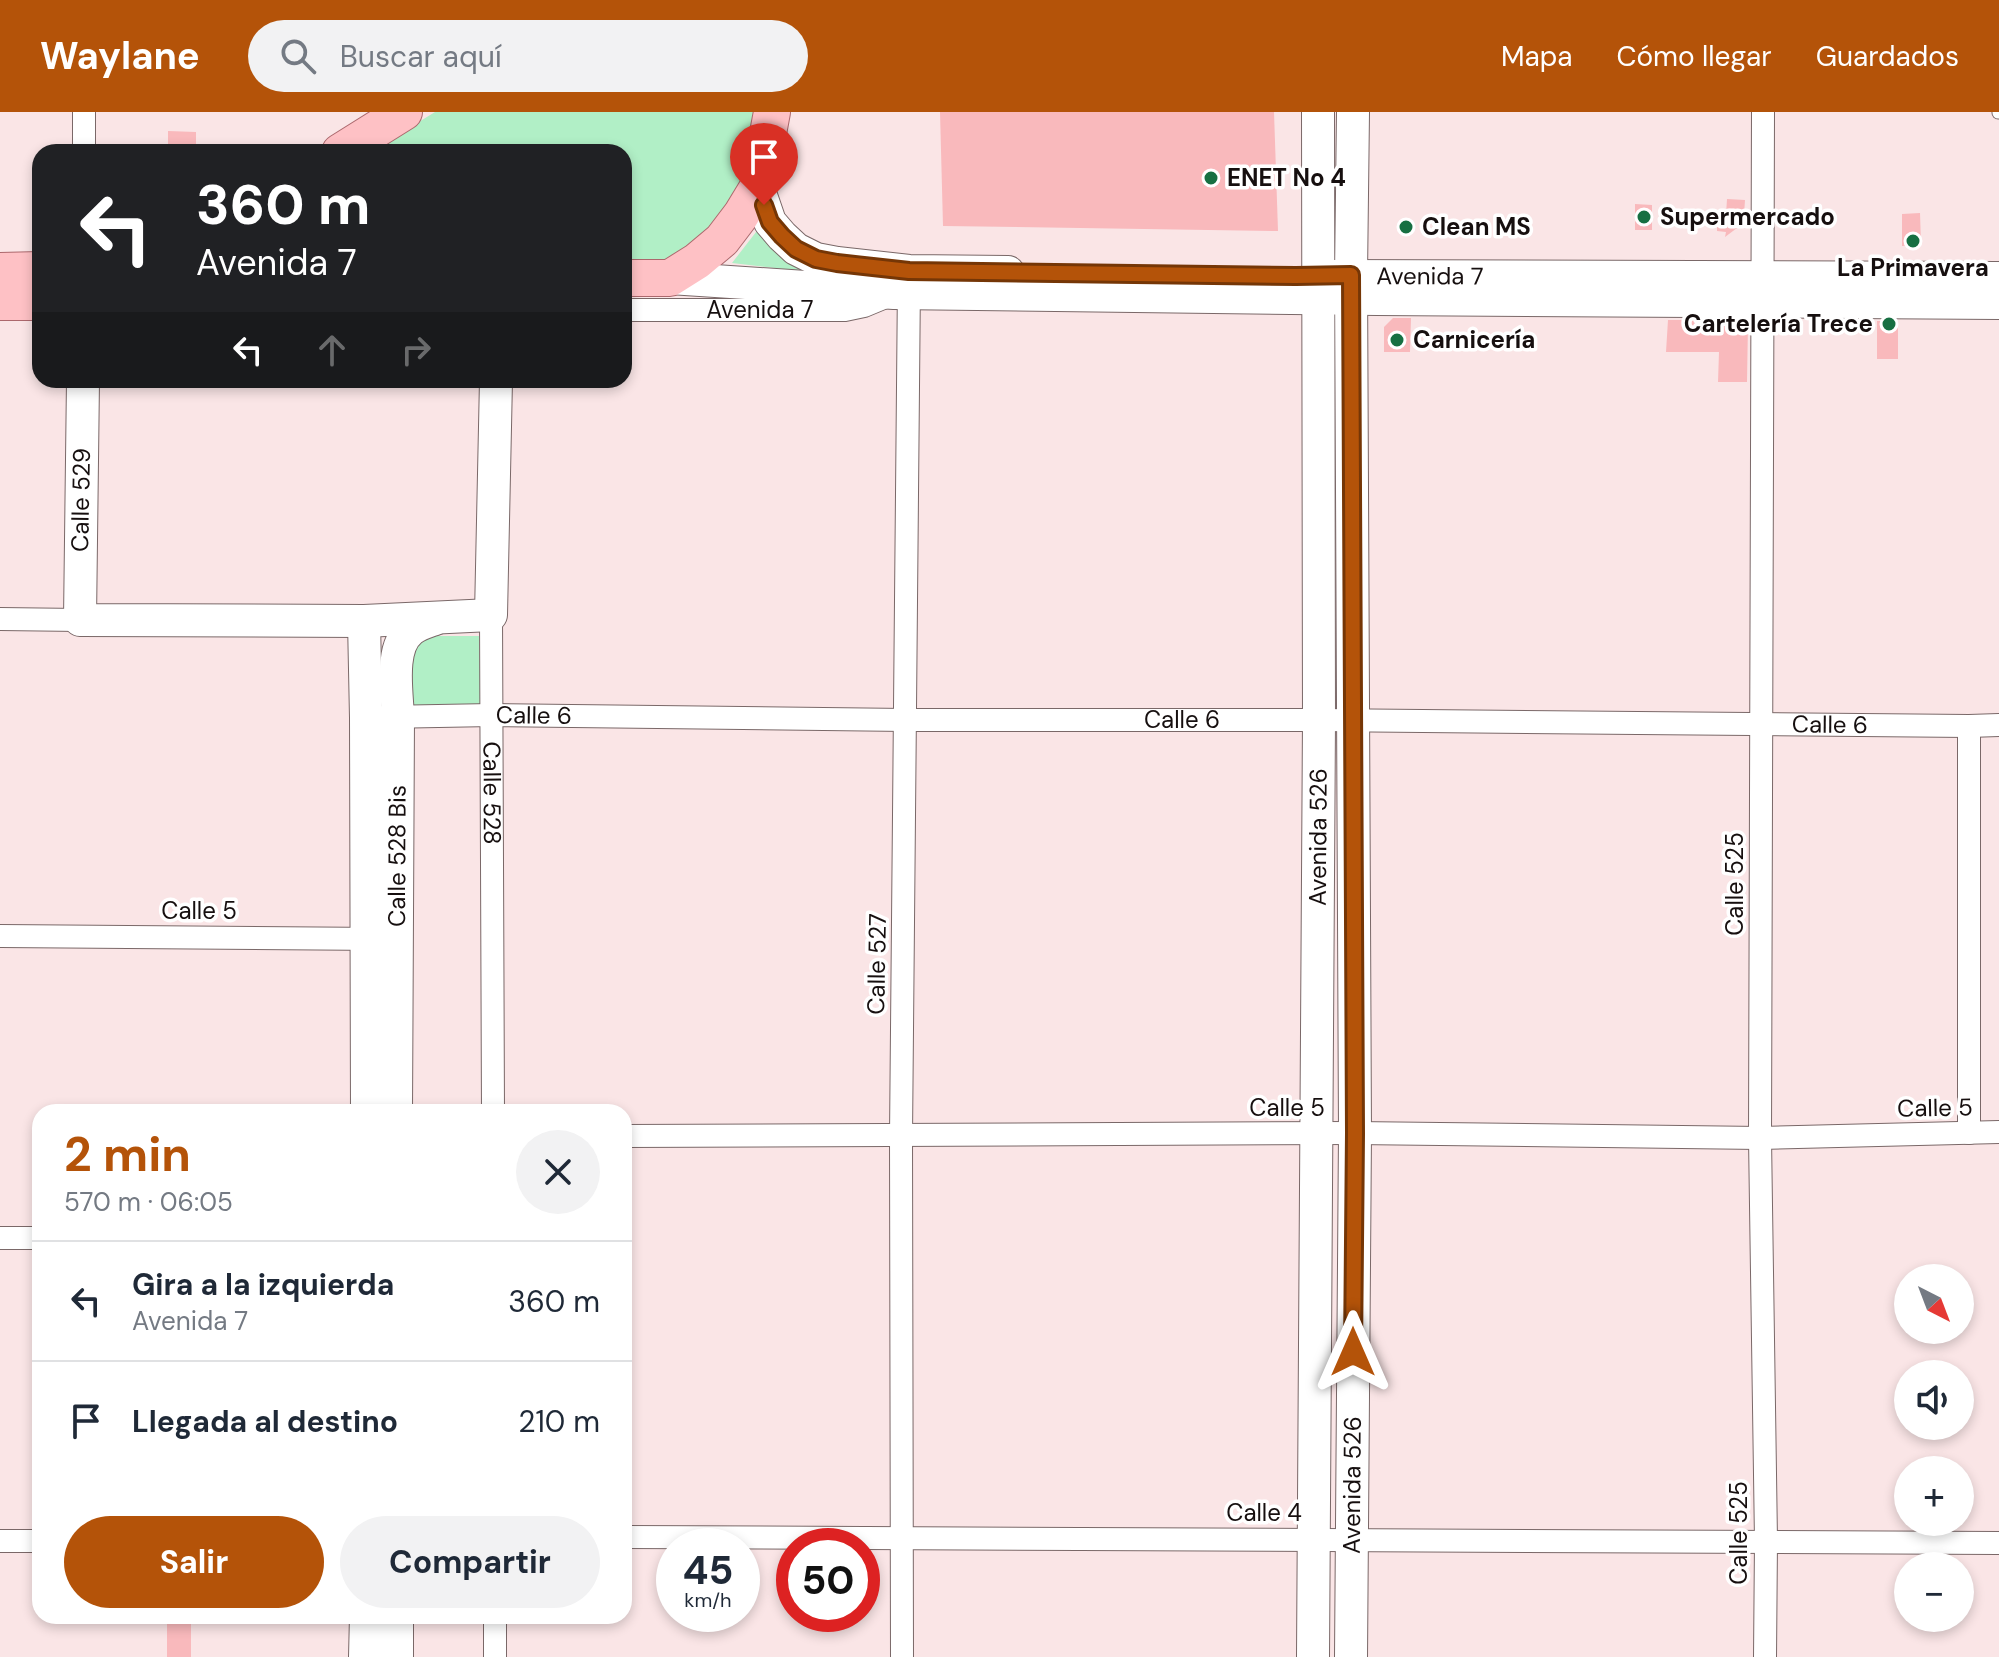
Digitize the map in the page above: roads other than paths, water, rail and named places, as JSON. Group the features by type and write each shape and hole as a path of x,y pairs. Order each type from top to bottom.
{"main road":[{"path":"356,144 404,112"},
{"path":"670,278 722,240 741,215 758,187 772,112"},
{"name":"Avenida 526","path":"1313,1657 1319,720 1318,112"},
{"name":"Avenida 526","path":"1351,1657 1355,1133 1353,112"},
{"name":"Avenida 7","path":"758,187 770,222 796,249 816,259 904,286"},
{"path":"0,271 32,270"},
{"name":"Avenida 7","path":"632,278 904,286 1764,290 1999,303"},
{"name":"Avenida 7","path":"1764,290 1999,278"},
{"path":"0,302 32,302"},
{"name":"Calle 529","path":"80,620 83,388"},
{"name":"Calle 528","path":"491,615 496,388"},
{"path":"80,620 364,621 491,615"},
{"name":"Calle 528 Bis","path":"382,717 402,640 411,630 435,619"},
{"name":"Calle 528 Bis","path":"364,621 382,717 382,939 395,1104"},
{"name":"Calle 528 Bis","path":"368,1104 382,939"},
{"path":"365,1657 366,1624"},
{"path":"397,1624 397,1657"}],"street":[{"path":"84,112 84,144"},
{"name":"Calle 525","path":"1763,112 1760,1138 1765,1657"},
{"name":"Avenida 7","path":"632,310 845,310 864,306 904,286"},
{"name":"Calle 527","path":"902,1657 901,1136 906,720 904,286"},
{"name":"Calle 528","path":"491,615 493,1104"},
{"path":"0,619 80,620"},
{"name":"Calle 6","path":"382,717 492,715 1999,725"},
{"path":"1969,726 1969,1133"},
{"name":"Calle 5","path":"0,936 382,939"},
{"name":"Calle 5","path":"632,1136 1355,1133 1760,1138 1999,1132"},
{"path":"0,1238 32,1238"},
{"name":"Calle 4","path":"632,1537 1999,1543"},
{"path":"0,1541 32,1541"},
{"path":"495,1624 495,1657"}],"place":[{"name":"ENET No 4","path":"1211,178"},
{"name":"Supermercado","path":"1644,217"},
{"name":"Clean MS","path":"1406,227"},
{"name":"La Primavera","path":"1913,241"},
{"name":"Cartelería Trece","path":"1889,324"},
{"name":"Carnicería","path":"1397,340"}]}
